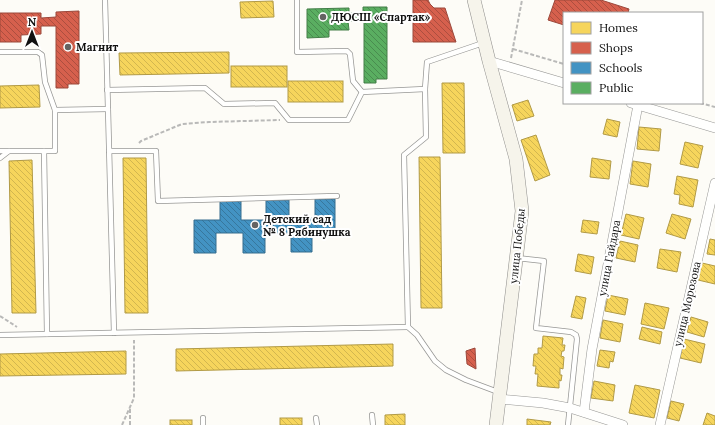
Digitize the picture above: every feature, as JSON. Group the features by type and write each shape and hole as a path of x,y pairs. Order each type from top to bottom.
{"street":[{"name":"улица Победы","path":"474,0 516,159 522,211 496,425"},
{"path":"489,61 563,83"},
{"path":"635,104 715,128"},
{"name":"улица Гайдара","path":"584,412 592,349 635,104"},
{"name":"улица Морозова","path":"660,425 715,183"},
{"path":"500,396 570,408 613,424 623,425"}],"lane":[{"path":"105,0 114,333"},
{"path":"297,0 297,52 347,51 350,54 353,82 362,92"},
{"path":"484,42 427,62 425,89 426,137 404,155 408,327 421,340 435,361 446,370 500,396"},
{"path":"0,52 38,52 42,55 45,82 55,110 55,151 0,151"},
{"path":"107,90 205,88 224,104 275,103 289,120 348,120 362,92"},
{"path":"362,92 425,89"},
{"path":"55,110 108,109"},
{"path":"44,151 47,334"},
{"path":"109,151 156,151 158,201 337,196"},
{"path":"0,158 9,152"},
{"path":"516,258 544,261 536,328 571,332 576,335 578,339 568,425"},
{"path":"0,335 408,327"},
{"path":"372,415 373,425"},
{"path":"203,418 203,425"},
{"path":"316,418 317,425"}],"path":[{"path":"513,49 563,64"},
{"path":"703,104 715,107"},
{"path":"134,151 141,141 182,124 224,121 289,120"},
{"path":"0,316 30,335"},
{"path":"122,425 134,398 134,332"},
{"path":"130,408 130,425"}],"building: Homes":[{"path":"273,1 274,17 241,18 240,2"},
{"path":"229,52 229,73 120,75 119,53"},
{"path":"231,66 287,66 287,87 231,87"},
{"path":"288,81 343,81 343,102 288,102"},
{"path":"442,83 464,83 465,153 443,153"},
{"path":"39,85 40,107 0,108 0,86"},
{"path":"528,100 534,116 517,121 512,105"},
{"path":"607,119 620,122 617,137 603,134"},
{"path":"639,127 661,129 659,151 637,149"},
{"path":"536,135 550,175 535,181 521,140"},
{"path":"685,142 703,146 698,168 680,164"},
{"path":"419,157 440,157 442,308 421,308"},
{"path":"123,158 146,158 148,313 125,313"},
{"path":"592,158 611,161 609,179 590,177"},
{"path":"32,160 36,313 12,313 9,161"},
{"path":"633,161 651,164 648,187 630,184"},
{"path":"677,176 698,180 693,207 679,204 680,195 674,194"},
{"path":"626,214 644,218 639,239 621,235"},
{"path":"672,214 691,219 685,239 666,233"},
{"path":"583,220 599,222 597,234 581,232"},
{"path":"710,239 715,240 715,255 707,254"},
{"path":"620,241 638,245 635,262 616,258"},
{"path":"660,249 681,252 677,272 657,268"},
{"path":"578,254 594,257 591,274 575,271"},
{"path":"702,263 715,266 715,284 698,280"},
{"path":"608,295 628,299 625,315 605,311"},
{"path":"576,296 586,298 582,319 571,317"},
{"path":"645,303 669,308 664,329 641,324"},
{"path":"691,317 708,322 704,337 687,332"},
{"path":"603,320 623,324 620,342 600,338"},
{"path":"642,327 662,332 660,344 639,339"},
{"path":"543,336 563,338 562,345 565,345 561,356 564,357 563,369 560,368 560,375 562,375 561,381 559,380 559,388 537,386 538,374 535,374 536,366 533,366 534,354 538,354 538,348 542,348"},
{"path":"684,339 705,344 701,363 680,358"},
{"path":"393,344 393,366 176,371 176,349"},
{"path":"600,350 615,352 613,362 610,361 609,368 597,366"},
{"path":"126,351 126,374 0,376 0,354"},
{"path":"594,381 615,385 613,401 591,398"},
{"path":"635,385 660,390 654,418 629,413"},
{"path":"671,401 684,404 679,421 667,418"},
{"path":"707,413 715,416 715,425 703,425"},
{"path":"405,414 405,425 385,425 385,415"},
{"path":"280,418 302,418 302,425 280,425"},
{"path":"527,419 551,422 550,425 527,425"},
{"path":"170,420 192,420 192,425 170,425"}],"building: Shops":[{"path":"413,0 428,0 434,8 445,8 456,42 413,42"},
{"path":"555,0 601,0 629,9 628,12 563,12 563,25 548,20"},
{"path":"79,11 79,84 68,84 68,88 56,88 56,26 41,26 41,34 21,35 21,42 0,42 0,13 41,13 41,18 56,17 56,12"},
{"path":"475,348 476,369 467,364 466,351"}],"building: Schools":[{"path":"315,199 335,199 335,232 312,232 312,252 291,252 291,233 265,233 265,253 243,253 243,233 216,233 216,253 194,253 194,220 220,220 220,200 241,200 241,220 266,220 266,200 289,200 289,218 315,218"}],"building: Public":[{"path":"363,7 387,7 387,79 376,79 376,83 364,83 364,21 348,21 349,30 329,30 329,37 307,38 307,9 349,8 349,13 363,13"}],"place":[{"name":"ДЮСШ «Спартак»","path":"323,17"},
{"name":"Магнит","path":"68,47"},
{"name":"Детский сад № 8 Рябинушка","path":"255,225"}]}
